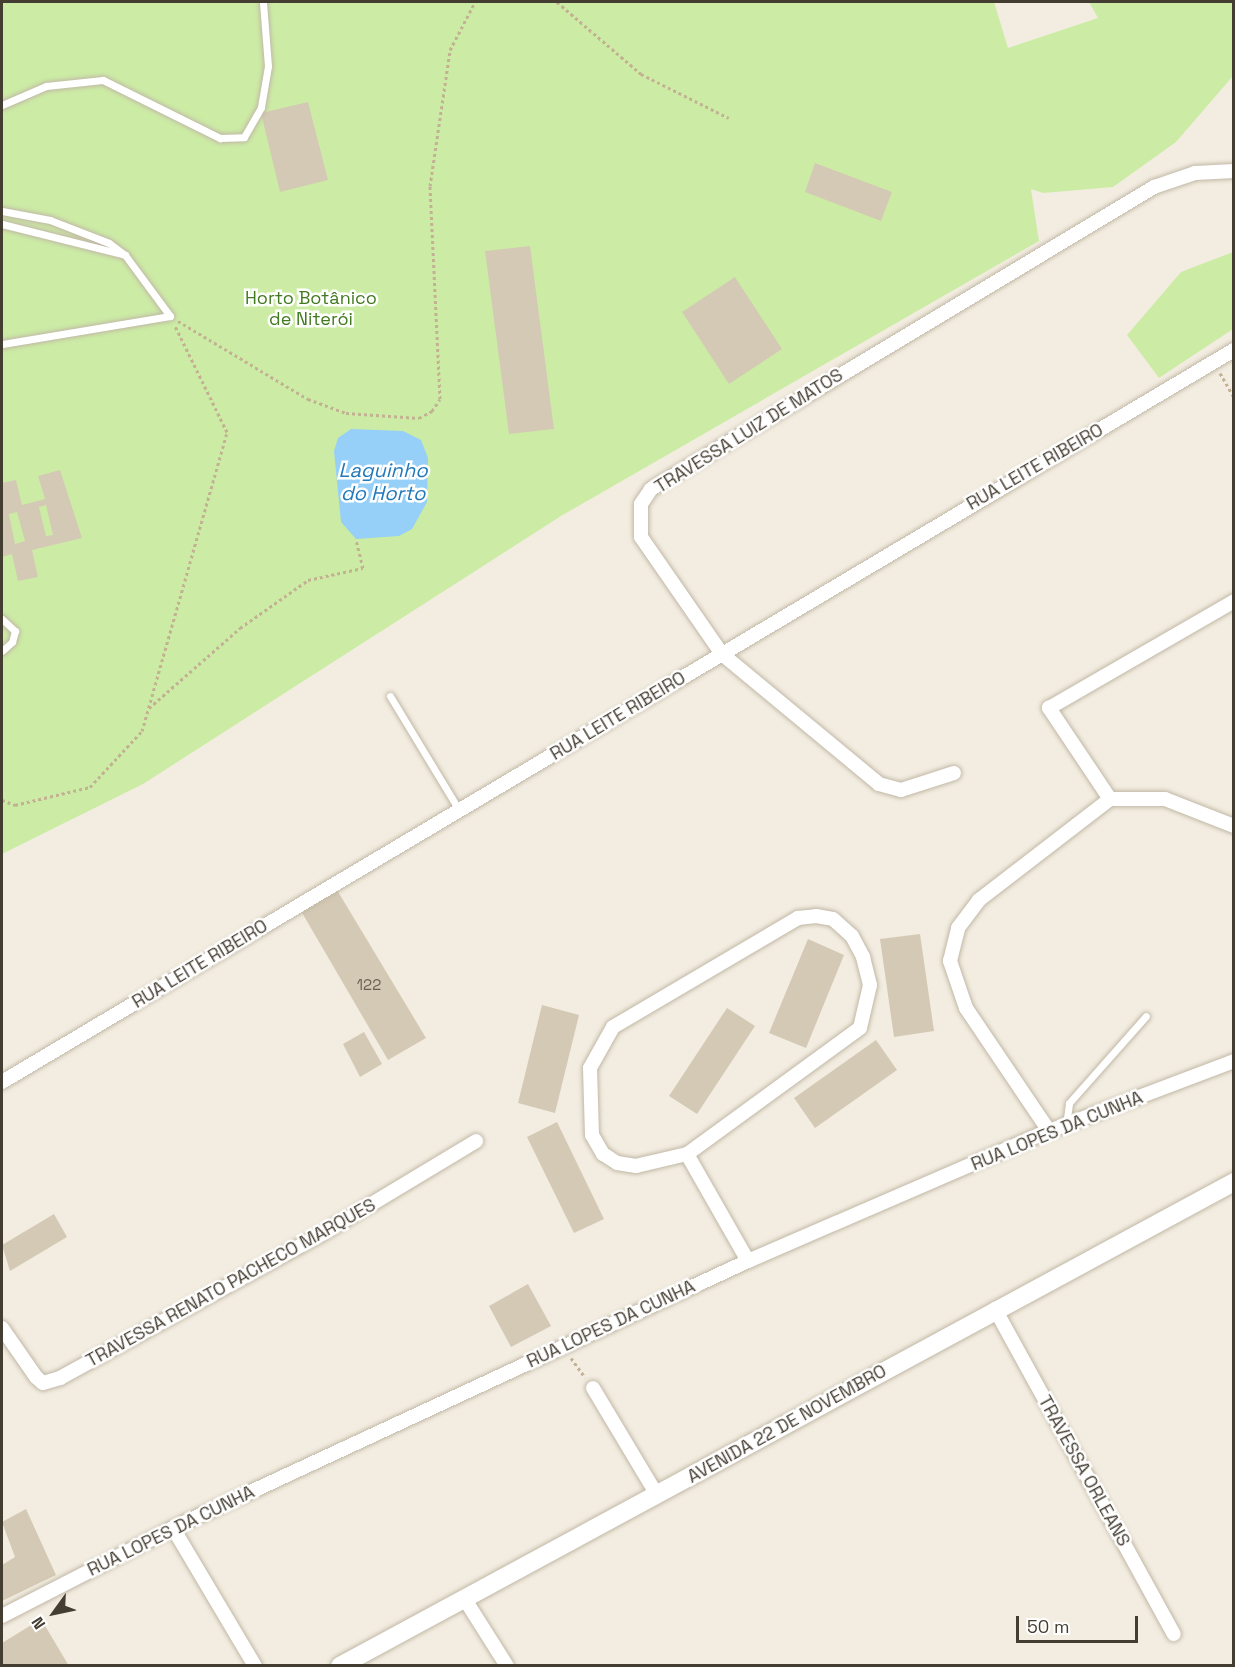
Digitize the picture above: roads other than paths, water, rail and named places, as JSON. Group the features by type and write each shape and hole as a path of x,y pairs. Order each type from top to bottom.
{"street":[{"name":"TRAVESSA LUIZ DE MATOS","path":"954,773 901,790 879,784 722,654 641,537 637,520 651,489 1154,187 1196,173 1233,171"},
{"name":"RUA LEITE RIBEIRO","path":"2,1082 1215,363 1233,350"},
{"path":"1110,799 1049,708 1233,601"},
{"path":"1049,1131 966,1008 950,961 958,928 979,900 1110,799 1165,799 1233,826"},
{"path":"798,918 833,919 852,936 868,973 860,1028 687,1154 636,1166 617,1163 603,1154 592,1135 590,1068 599,1047 614,1027 798,918"},
{"name":"RUA LOPES DA CUNHA","path":"2,1616 173,1528 748,1261 1049,1131 1233,1061"},
{"name":"TRAVESSA RENATO PACHECO MARQUES","path":"2,1328 36,1377 43,1383 60,1378 322,1234 476,1141"},
{"path":"687,1154 748,1261"},
{"name":"AVENIDA 22 DE NOVEMBRO","path":"340,1665 1233,1182"},
{"name":"TRAVESSA ORLEANS","path":"995,1309 1174,1634"},
{"path":"593,1388 657,1495"},
{"path":"173,1528 255,1665"},
{"path":"464,1598 507,1665"}],"lane":[{"path":"2,105 46,86 103,80 220,138 244,137 261,107 268,66 263,2"},
{"path":"2,211 50,220 109,243 125,255 170,316 2,344"},
{"path":"2,224 125,255"},
{"path":"2,619 15,631 12,642 2,651"},
{"path":"390,696 459,810"},
{"path":"1066,1125 1069,1103 1146,1016"}],"water":[{"name":"Laguinho do Horto","path":"351,429 403,431 421,440 428,458 427,502 412,529 399,536 356,539 341,522 334,451 338,438"}],"park label":[{"name":"Horto Botânico de Niterói","path":"311,309"}]}
